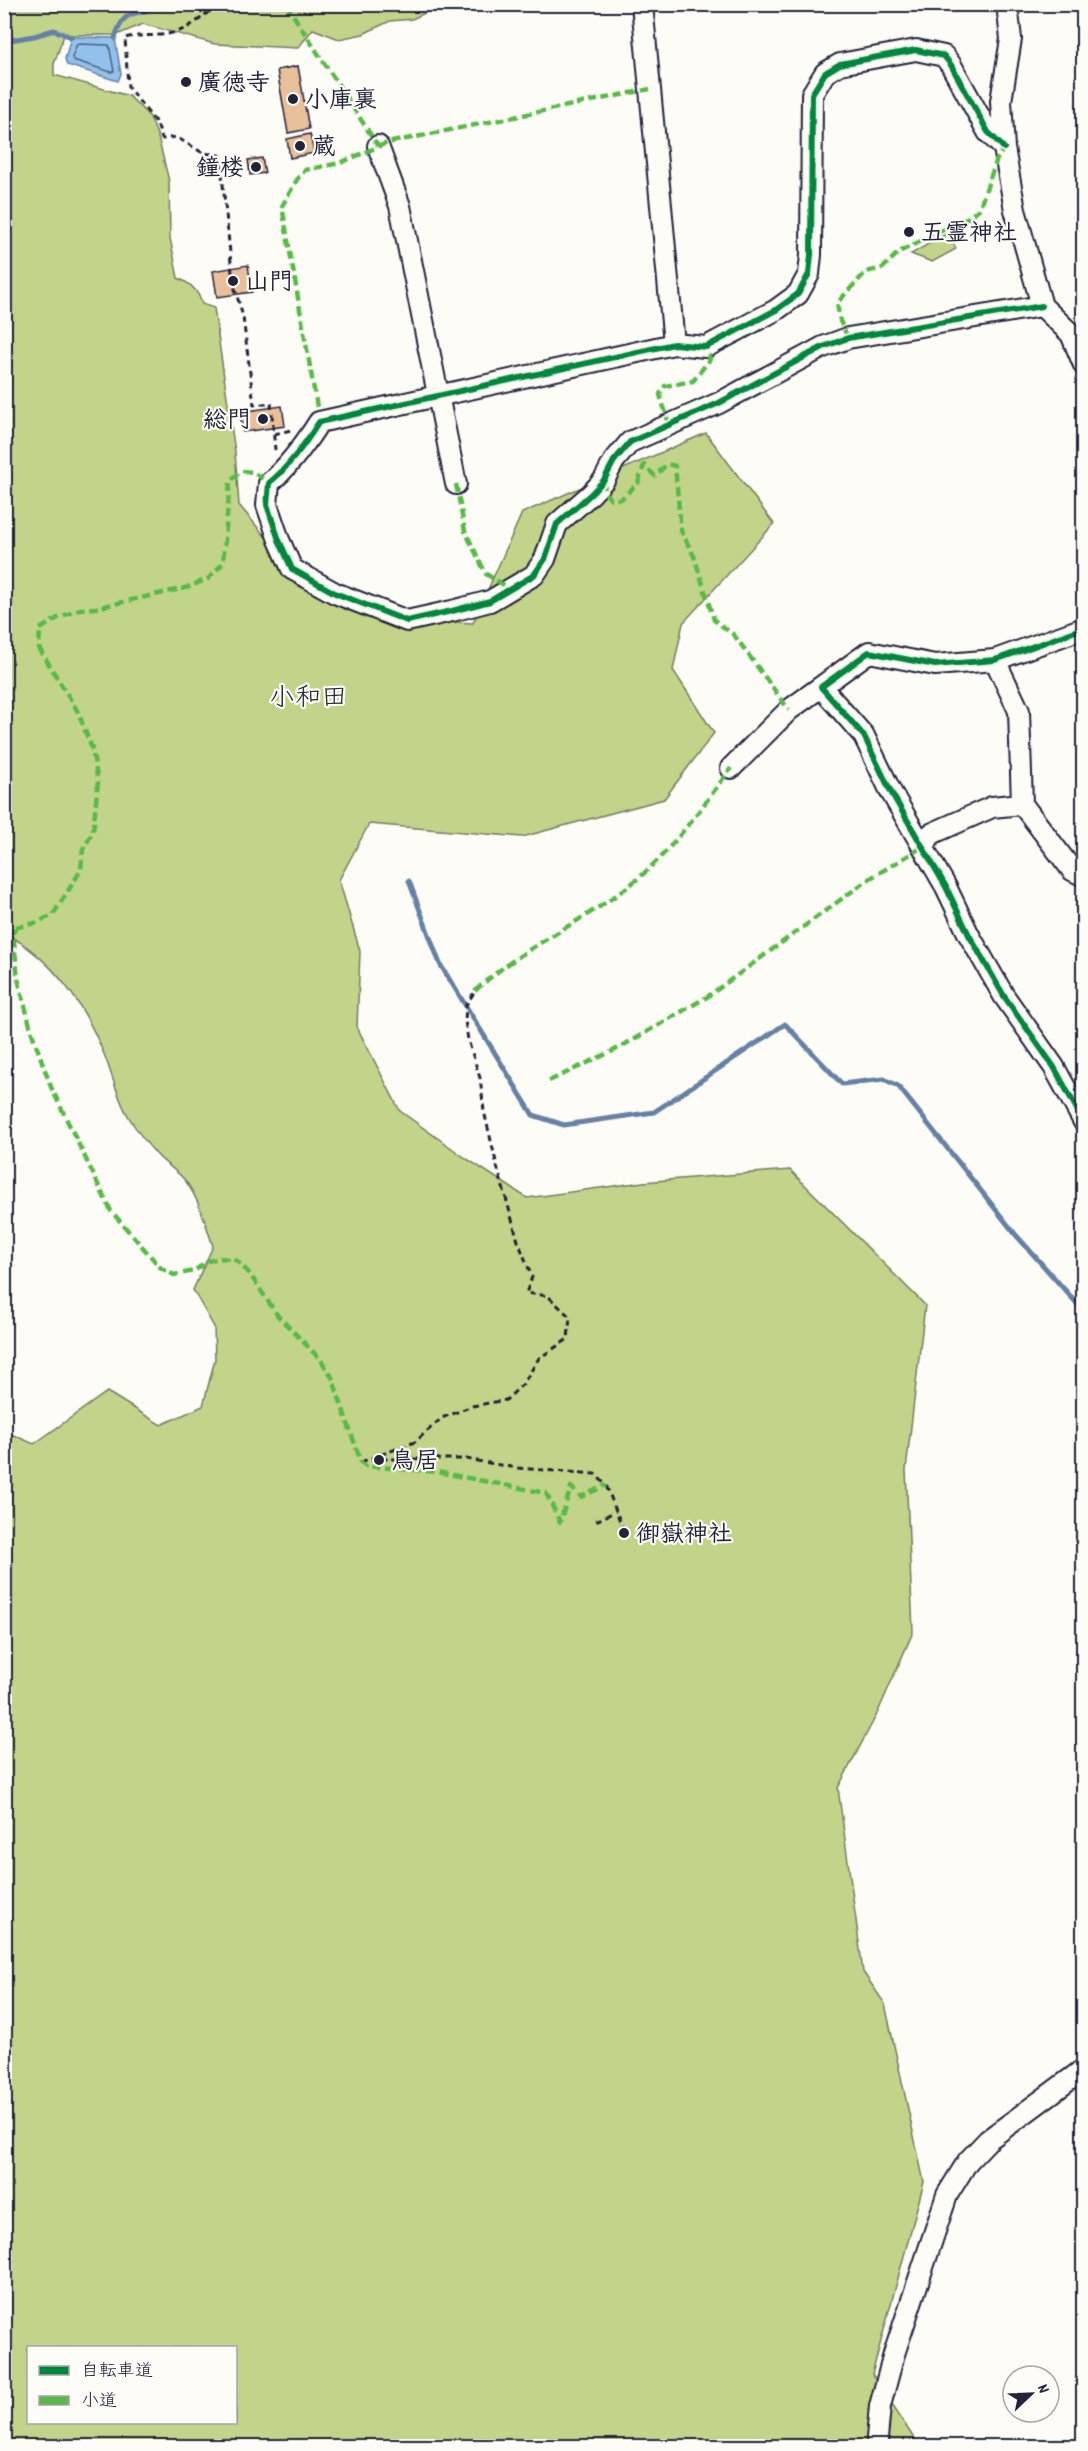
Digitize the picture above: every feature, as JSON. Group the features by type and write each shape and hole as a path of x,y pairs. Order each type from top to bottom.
{"street":[{"path":"642,4 674,344"},
{"path":"1007,4 1011,39 1001,102 1004,148 1015,210 1042,306 1071,334 1083,365"},
{"path":"1004,148 988,132 944,56 916,50 840,64 825,73 812,94 811,255 809,274 798,294 776,310 706,347 674,344 439,394 318,415 308,440 278,476 269,483 267,505 292,570 335,593 407,621 490,601 534,575 545,559 556,524 591,495 604,480 614,460 630,442 719,403 823,347 848,338 1042,306"},
{"path":"378,146 400,207 456,484"},
{"path":"731,768 789,710 869,652 935,665 995,660 1083,628"},
{"path":"995,660 1019,711 1022,804 1072,870 1083,876"},
{"path":"821,687 864,736 891,792 924,846 969,935 1004,996 1054,1067 1083,1122"},
{"path":"924,846 931,834 992,807 1022,804"},
{"path":"879,2446 877,2438 880,2406 894,2354 937,2219 952,2186 968,2161 988,2140 1083,2069"}],"path":[{"path":"217,4 203,18 186,29 167,34 138,34 125,38 128,87 157,124 162,139 176,137 203,153 220,155 233,282 243,317 254,405 271,403 278,476"},
{"path":"361,1462 416,1442 442,1418 472,1406 506,1400 523,1384 539,1358 568,1339 570,1317 548,1296 526,1293 532,1277 518,1241 497,1167 484,1111 480,1078 465,1021 466,1005 475,991"},
{"path":"369,1459 466,1459 517,1468 595,1474 606,1485 623,1529"},
{"path":"596,1521 616,1511"}],"green space":[{"path":"5,5 480,5 470,8 429,11 412,19 390,21 363,34 339,39 313,29 298,48 215,44 143,24 117,35 64,35 54,64 54,75 129,96 150,117 158,137 169,181 170,238 178,278 193,288 202,304 214,308 235,452 239,505 310,590 383,618 473,623 522,513 706,433 774,524 683,623 673,670 714,733 664,799 522,837 369,824 339,880 360,951 357,1027 400,1111 527,1198 643,1182 790,1170 925,1305 906,1470 913,1632 877,1714 838,1788 863,1972 885,2004 924,2182 872,2374 919,2446 5,2446 4,1431 34,1444 107,1392 161,1425 203,1406 215,1359 214,1327 193,1290 213,1246 196,1198 184,1179 157,1155 130,1119 120,1100 96,1035 76,1000 52,970 22,944 5,933"},
{"path":"949,232 956,249 932,262 911,254"}],"water":[{"path":"71,37 115,38 121,74 118,81 67,65 65,59"}],"building":[{"name":"小庫裏","path":"298,66 309,129 288,133 277,70"},
{"name":"蔵","path":"310,134 314,153 290,158 287,139"},
{"name":"鐘楼","path":"262,158 265,173 250,175 248,160"},
{"name":"山門","path":"248,265 252,292 217,297 213,271"},
{"name":"総門","path":"282,406 285,426 243,432 240,412"}],"waterway":[{"path":"115,38 119,27 128,16 153,9 161,4"},
{"path":"4,41 54,30 71,37"},
{"path":"409,881 440,964 533,1115 564,1125 654,1112 785,1024 842,1084 884,1079 898,1086 1016,1235 1080,1307 1084,1308"}],"marked path":[{"path":"286,4 378,146"},
{"path":"317,407 282,206 305,170 340,163 387,143 650,89"},
{"path":"848,338 840,321 837,303 866,272 883,268 899,252 969,217 979,209 997,159 1004,148"},
{"path":"668,426 660,394 665,386 693,381 710,359 706,347"},
{"path":"604,480 605,493 611,499 621,499 638,483 644,465 655,476 667,464 675,466 681,531 694,556 714,620 734,635 789,710"},
{"path":"4,919 18,927 53,915 81,870 83,849 93,832 98,782 92,749 78,712 39,648 40,629 80,609 96,608 185,588 208,579 223,563 230,481 241,471 253,472 269,483"},
{"path":"456,484 465,531 486,574 512,590"},
{"path":"475,991 510,962 608,901 641,876 683,832 731,768"},
{"path":"549,1081 615,1050 707,997 869,879 924,846"},
{"path":"18,927 13,932 18,979 32,1033 51,1087 111,1211 161,1268 174,1275 194,1271 208,1261 220,1258 236,1260 249,1273 278,1316 321,1360 332,1377 361,1462 366,1466 437,1472 546,1493 560,1522 571,1487 581,1497 606,1485"}],"cycle path":[{"path":"1004,148 988,132 944,56 916,50 840,64 825,73 812,94 811,255 809,274 798,294 776,310 706,347 674,344 319,422 296,455 269,483 267,505 292,569 335,593 407,621 452,611 490,601 534,575 545,559 557,524 604,480 614,461 630,442 719,403 823,347 848,338 1042,306"},
{"path":"1084,628 995,660 935,665 869,652 821,687 864,736 891,792 946,887 969,935 1004,996 1054,1067 1084,1122"}],"place":[{"name":"廣徳寺","path":"186,82"},
{"name":"小庫裏","path":"293,99"},
{"name":"蔵","path":"300,146"},
{"name":"鐘楼","path":"256,167"},
{"name":"五霊神社","path":"909,232"},
{"name":"山門","path":"233,281"},
{"name":"総門","path":"263,419"},
{"name":"鳥居","path":"379,1460"},
{"name":"御嶽神社","path":"624,1533"}],"district":[{"name":"小和田","path":"308,696"}]}
